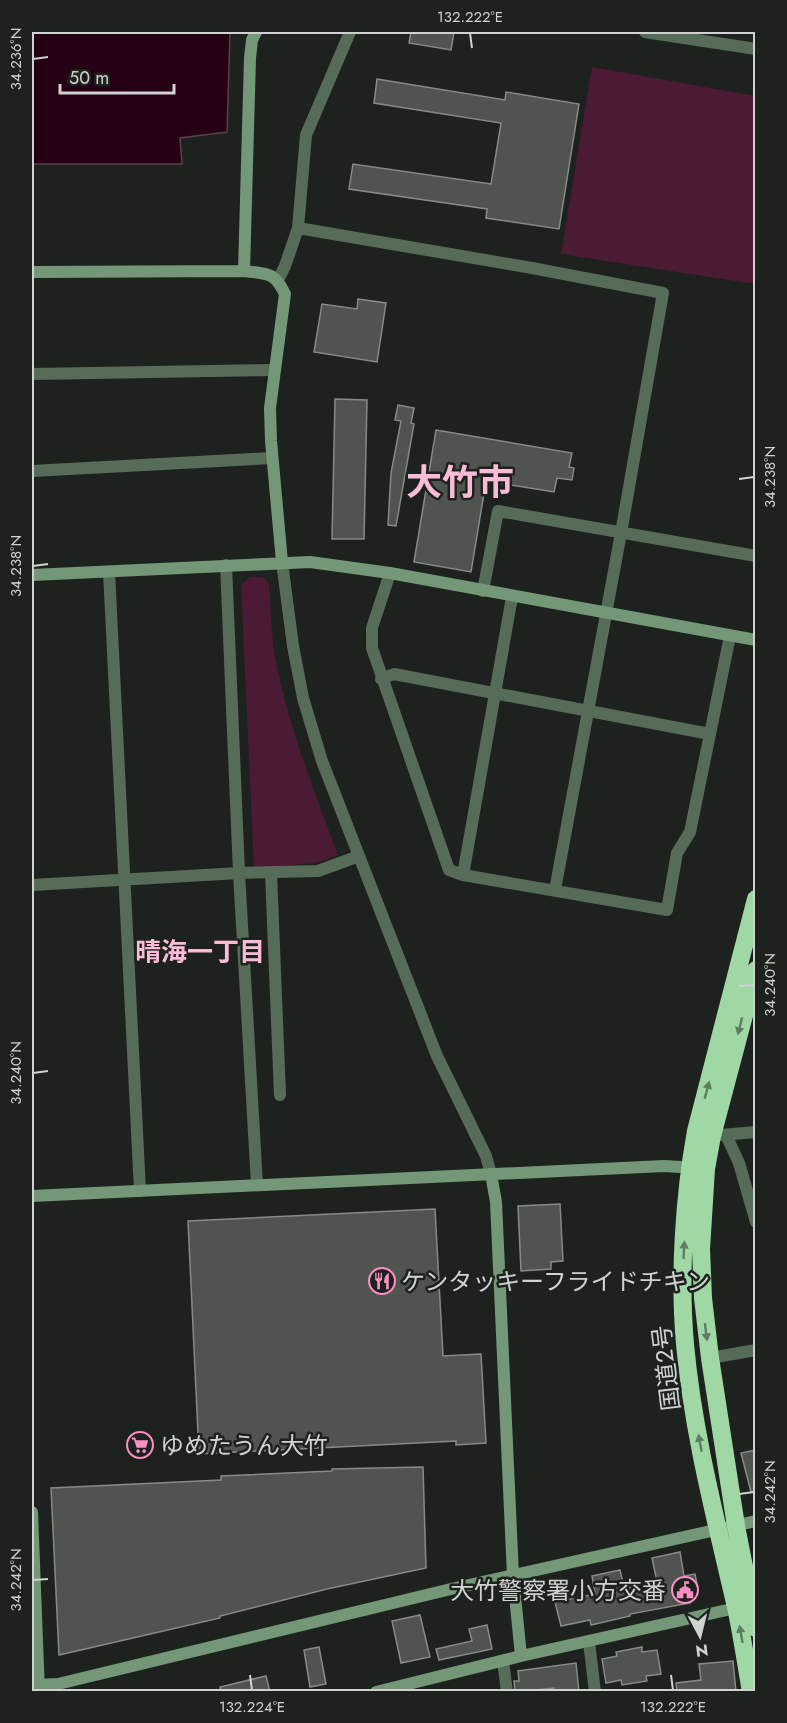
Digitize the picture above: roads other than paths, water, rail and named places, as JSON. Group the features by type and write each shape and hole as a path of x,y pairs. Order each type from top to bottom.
{"highway":[{"name":"国道2号","path":"712,1134 756,898"},
{"name":"国道2号","path":"751,1692 736,1608 717,1529 694,1410 685,1344 682,1288 698,1168 712,1134 756,970"},
{"name":"国道2号","path":"698,1168 703,1298 710,1358 736,1526 756,1628"}],"street":[{"path":"244,271 250,58 256,32"},
{"path":"278,280 298,228 306,135 350,32"},
{"path":"645,32 756,49"},
{"path":"298,228 663,293 555,890"},
{"path":"32,272 244,271 268,274 278,280 285,294 270,408 272,458 282,562 293,646 303,698 322,762 436,1056 486,1156 496,1202 513,1576 521,1656"},
{"path":"32,374 274,370"},
{"path":"32,471 272,458"},
{"path":"483,591 498,511 756,556"},
{"path":"32,576 310,562 390,573 756,640"},
{"path":"226,565 239,873 257,1185"},
{"path":"109,572 140,1191"},
{"path":"390,573 372,628 372,648 450,870 463,874 667,910 677,853 690,832 730,636"},
{"path":"463,874 512,597"},
{"path":"381,679 394,674 710,734"},
{"path":"32,885 239,873 318,871 359,856"},
{"path":"270,873 280,1095"},
{"path":"712,1134 756,1132"},
{"path":"712,1134 739,1163 756,1222"},
{"path":"32,1196 664,1166 698,1168"},
{"path":"710,1358 756,1350"},
{"path":"32,1512 38,1688 451,1589 756,1521"},
{"path":"376,1692 418,1686 521,1656 736,1608"},
{"path":"589,1642 595,1692"},
{"path":"503,1661 507,1692"}],"place":[{"name":"ケンタッキーフライドチキン","path":"382,1281"},
{"name":"ゆめたうん大竹","path":"140,1445"},
{"name":"大竹警察署小方交番","path":"685,1590"}],"district":[{"name":"大竹市","path":"460,482"},
{"name":"晴海一丁目","path":"200,952"}]}
